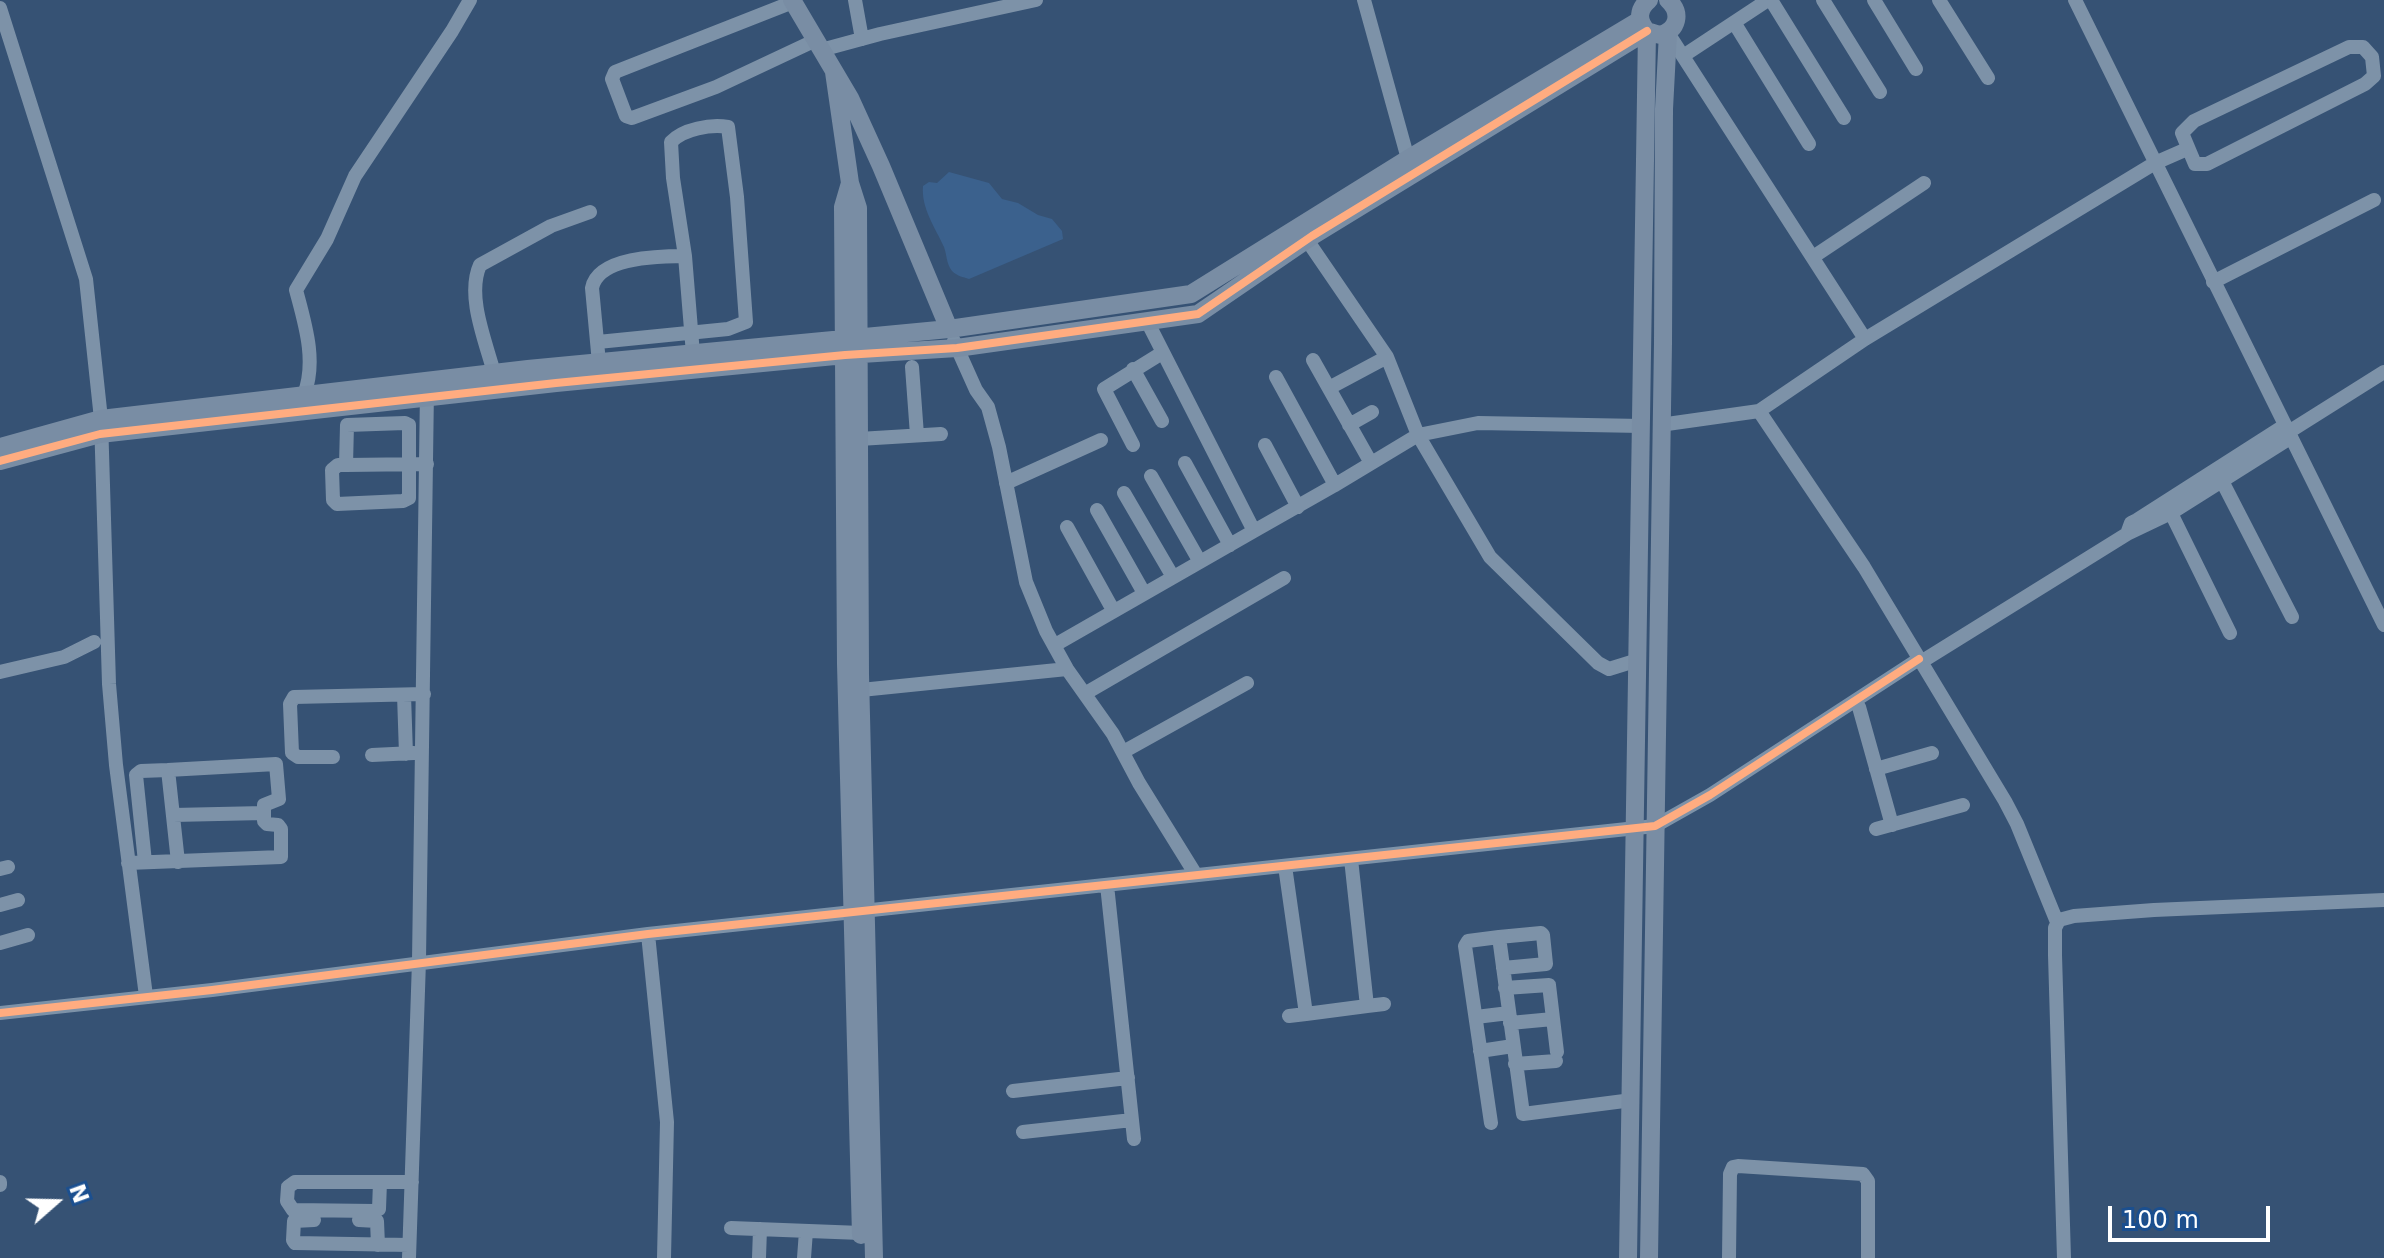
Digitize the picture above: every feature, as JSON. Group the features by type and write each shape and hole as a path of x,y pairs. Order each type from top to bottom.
{"street":[{"path":"304,395 311,361 296,290 327,239 355,176 470,0"},
{"path":"1036,0 862,39 818,45 632,118 626,116 612,79 615,72 793,1 818,45 850,98 957,348 976,390 988,407 1026,582 1046,631 1196,875"},
{"path":"1364,0 1408,159"},
{"path":"1683,56 1770,0 1844,118"},
{"path":"1823,0 1880,92"},
{"path":"1874,0 1916,69"},
{"path":"1939,0 1988,78"},
{"path":"2075,0 2384,625"},
{"path":"855,1 862,39"},
{"path":"1628,1258 1645,827 1638,660 1668,33 1676,23 1677,3"},
{"path":"0,8 86,279 101,426 109,684 146,996"},
{"path":"0,461 101,426 427,389 851,347 949,329 1191,294 1645,11"},
{"path":"1645,11 1660,35 1668,33"},
{"path":"0,447 101,426 304,395 427,389 494,373 693,354 851,347 957,348 1198,314 1645,11"},
{"path":"1645,11 1651,425 1645,827 1649,1258"},
{"path":"1735,24 1809,144"},
{"path":"1668,33 1865,339"},
{"path":"2349,47 2363,47 2378,55 2374,76 2365,84 2207,164 2195,164 2182,133 2194,121 2349,47"},
{"path":"834,72 850,183 858,208 851,347 862,1258"},
{"path":"598,342 692,333 728,329 746,322 737,197 728,127 710,127 685,133 671,142 673,178 685,256 692,333 693,354"},
{"path":"1055,645 1418,435 1478,423 1651,425 1759,411 1865,339 2155,163 2187,149"},
{"path":"1813,257 1924,183"},
{"path":"2213,282 2374,200"},
{"path":"494,373 477,307 475,275 480,265 551,226 590,212"},
{"path":"1307,240 1387,357 1418,435 1490,557 1598,663 1609,669 1638,660"},
{"path":"599,363 592,288 599,273 616,264 685,256"},
{"path":"1147,321 1254,531"},
{"path":"851,347 859,439 859,912 874,1258"},
{"path":"1133,445 1104,389 1162,353"},
{"path":"1329,388 1387,357"},
{"path":"1313,360 1371,463"},
{"path":"912,367 917,435"},
{"path":"1133,369 1162,421"},
{"path":"2127,534 2131,523 2287,433 2384,372"},
{"path":"1276,377 1335,485"},
{"path":"378,1245 378,1225 374,1220 297,1219 292,1223 293,1240 298,1245 378,1245 409,1252 419,961 427,389"},
{"path":"1759,411 1864,567 2005,801 2057,922 2055,955 2064,1258"},
{"path":"1349,425 1372,412"},
{"path":"346,465 347,425 405,423 409,425 410,464 409,496 406,500 337,504 333,500 332,470 338,465 346,465 410,464 427,464"},
{"path":"1,1011 212,990 648,934 1645,827 1710,795 1839,713 1846,704 1921,662 2127,534 2171,513 2222,481 2287,433"},
{"path":"859,439 941,434"},
{"path":"1006,483 1101,440"},
{"path":"1265,445 1298,507"},
{"path":"1185,463 1230,545"},
{"path":"1151,476 1200,562"},
{"path":"2222,481 2292,617"},
{"path":"1124,493 1173,577"},
{"path":"1097,510 1144,593"},
{"path":"2171,513 2230,633"},
{"path":"1067,527 1113,610"},
{"path":"1086,693 1284,578"},
{"path":"0,672 64,657 94,642"},
{"path":"1839,713 1851,712 1921,662"},
{"path":"861,690 1067,669"},
{"path":"1123,752 1247,683"},
{"path":"333,757 298,757 292,753 290,704 294,697 424,694"},
{"path":"404,695 406,754"},
{"path":"1859,707 1892,825"},
{"path":"372,755 423,753"},
{"path":"1876,769 1932,753"},
{"path":"128,863 277,859 282,854 281,829 278,825 265,823 264,813 264,805 279,799 276,764 141,771 136,775 145,862"},
{"path":"168,770 178,862"},
{"path":"1876,829 1963,805"},
{"path":"173,815 264,813"},
{"path":"1351,859 1367,1006"},
{"path":"1285,866 1306,1014"},
{"path":"1107,885 1134,1139"},
{"path":"0,905 18,900"},
{"path":"2057,922 2074,916 2154,910 2384,900"},
{"path":"648,934 667,1122 664,1258"},
{"path":"0,943 28,935"},
{"path":"1491,1123 1466,943 1499,937 1543,935 1546,964 1503,968"},
{"path":"1499,937 1521,1110 1526,1115 1632,1100"},
{"path":"1505,988 1549,985 1557,1056 1515,1064"},
{"path":"1289,1016 1384,1004"},
{"path":"1476,1017 1553,1019"},
{"path":"1480,1051 1513,1046"},
{"path":"1013,1091 1128,1078"},
{"path":"1023,1132 1132,1120"},
{"path":"1729,1258 1730,1174 1733,1167 1738,1166 1863,1174 1868,1181 1868,1258"},
{"path":"380,1182 377,1211 293,1210 287,1201 288,1187 295,1182 380,1182 412,1182"},
{"path":"731,1228 861,1233"},
{"path":"759,1258 760,1229"},
{"path":"804,1258 806,1231"}],"water":[{"path":"949,172 989,183 1002,199 1052,219 1062,231 1063,239 969,279 956,274 949,265 926,210 923,194 923,186 929,182 937,183"}],"cycle path":[{"path":"0,461 100,434 556,383 845,355 957,348 1198,314 1312,236 1647,31"},
{"path":"0,1013 212,990 648,934 1655,826 1710,795 1919,659"}]}
